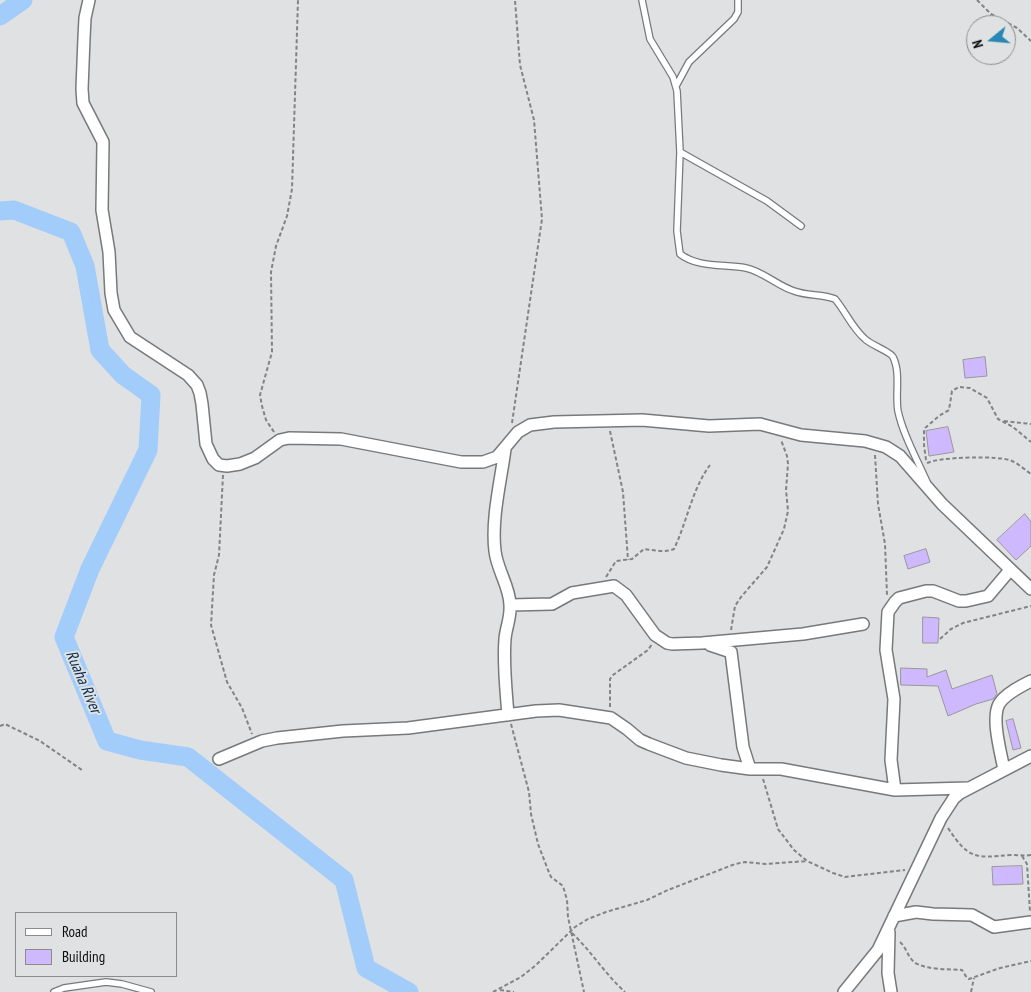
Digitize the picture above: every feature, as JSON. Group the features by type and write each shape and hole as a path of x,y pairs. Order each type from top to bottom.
{"street":[{"path":"89,0 84,38 83,103 102,142 102,210 109,252 111,293 114,310 130,337 188,375 196,386 200,393 202,404 206,444 214,460 219,465 240,464 255,458 280,440 289,438 341,439 461,462 483,462 497,457 518,432 530,426 554,422 642,420 709,426 760,424 801,435 865,441 886,447 900,456 942,504 1031,589"},
{"path":"505,448 495,518 494,548 503,582 509,594 510,605 509,623 505,631 504,651 508,715"},
{"path":"895,790 891,760 894,693 886,650 888,612 899,598 926,591 933,591 958,601 988,596 1010,570"},
{"path":"510,605 552,604 572,593 610,586 618,588 626,595 655,635 672,644 803,634 863,624"},
{"path":"702,643 731,652 743,747 755,769"},
{"path":"1004,770 996,724 996,711 1000,702 1017,688 1031,681"},
{"path":"219,759 257,743 277,738 343,731 408,728 559,710 611,718 640,740 649,744 686,758 733,768 780,770 895,790 968,788"},
{"path":"844,992 872,958 891,924 941,818 954,798 968,788 1031,756"},
{"path":"891,924 916,912 972,915 994,927 1031,922"},
{"path":"891,924 888,973 891,992"}],"lane":[{"path":"642,0 650,39 676,86 680,152 677,230 680,254 695,262 748,268 796,292 836,299 855,329 864,339 888,352 893,357 896,369 898,410 904,430 931,490"},
{"path":"676,86 689,62 734,19 738,12 738,0"},
{"path":"680,152 767,200 801,226"},
{"path":"54,992 64,988 106,982 122,984 150,992"}],"path":[{"path":"280,440 266,420 260,395 272,352 272,272 276,246 287,216 292,189 298,0"},
{"path":"511,428 542,219 534,120 520,65 515,0"},
{"path":"977,0 991,14 1017,28 1031,41"},
{"path":"922,471 926,463 924,429 949,410 952,391 959,387 970,388 987,398 994,414 1031,442"},
{"path":"1001,421 1031,424"},
{"path":"608,422 624,492 628,560"},
{"path":"732,640 730,626 736,606 741,596 767,567 787,520 787,456 775,428"},
{"path":"874,444 878,504 885,544 888,612"},
{"path":"926,463 962,458 1002,458 1012,460 1031,474"},
{"path":"599,588 616,561 633,558 644,549 658,551 674,549 684,527 694,494 710,465"},
{"path":"224,466 221,492 219,555 214,575 211,626 227,682 242,708 245,719 257,743"},
{"path":"940,639 951,629 963,623 1031,606"},
{"path":"611,718 610,679 648,650 655,635"},
{"path":"508,715 528,792 538,844 551,876 562,886 567,900 568,917 584,992"},
{"path":"0,726 5,724 40,741 82,770"},
{"path":"755,769 778,829 794,850 807,860 845,877 871,873 900,872 918,866"},
{"path":"941,818 962,847 970,853 989,858 1031,855"},
{"path":"1022,856 1027,864 1031,915"},
{"path":"493,992 521,977 588,919 647,900 735,864 745,862 766,864 807,860"},
{"path":"891,924 914,962 935,969 962,970 967,978 974,978 1000,968 1031,962"},
{"path":"572,932 624,992"},
{"path":"971,992 974,978"},
{"path":"498,990 514,992"}],"building":[{"path":"985,357 987,376 965,378 963,360"},
{"path":"948,427 954,452 929,456 926,431"},
{"path":"1025,514 1031,522 1031,546 1016,560 997,540"},
{"path":"926,549 930,562 908,569 904,556"},
{"path":"923,617 939,618 938,643 923,643"},
{"path":"901,668 927,669 927,677 946,670 952,689 992,675 997,694 993,699 948,716 938,686 901,685"},
{"path":"1013,719 1021,748 1013,750 1006,721"},
{"path":"1022,866 1023,884 993,885 992,867"}],"waterway":[{"name":"Ruaha River","path":"0,16 23,0"},
{"name":"Ruaha River","path":"0,211 14,210 71,232 85,266 100,350 123,375 151,395 148,450 90,569 64,637 107,741 140,750 188,757 344,880 366,968 409,992"}]}
